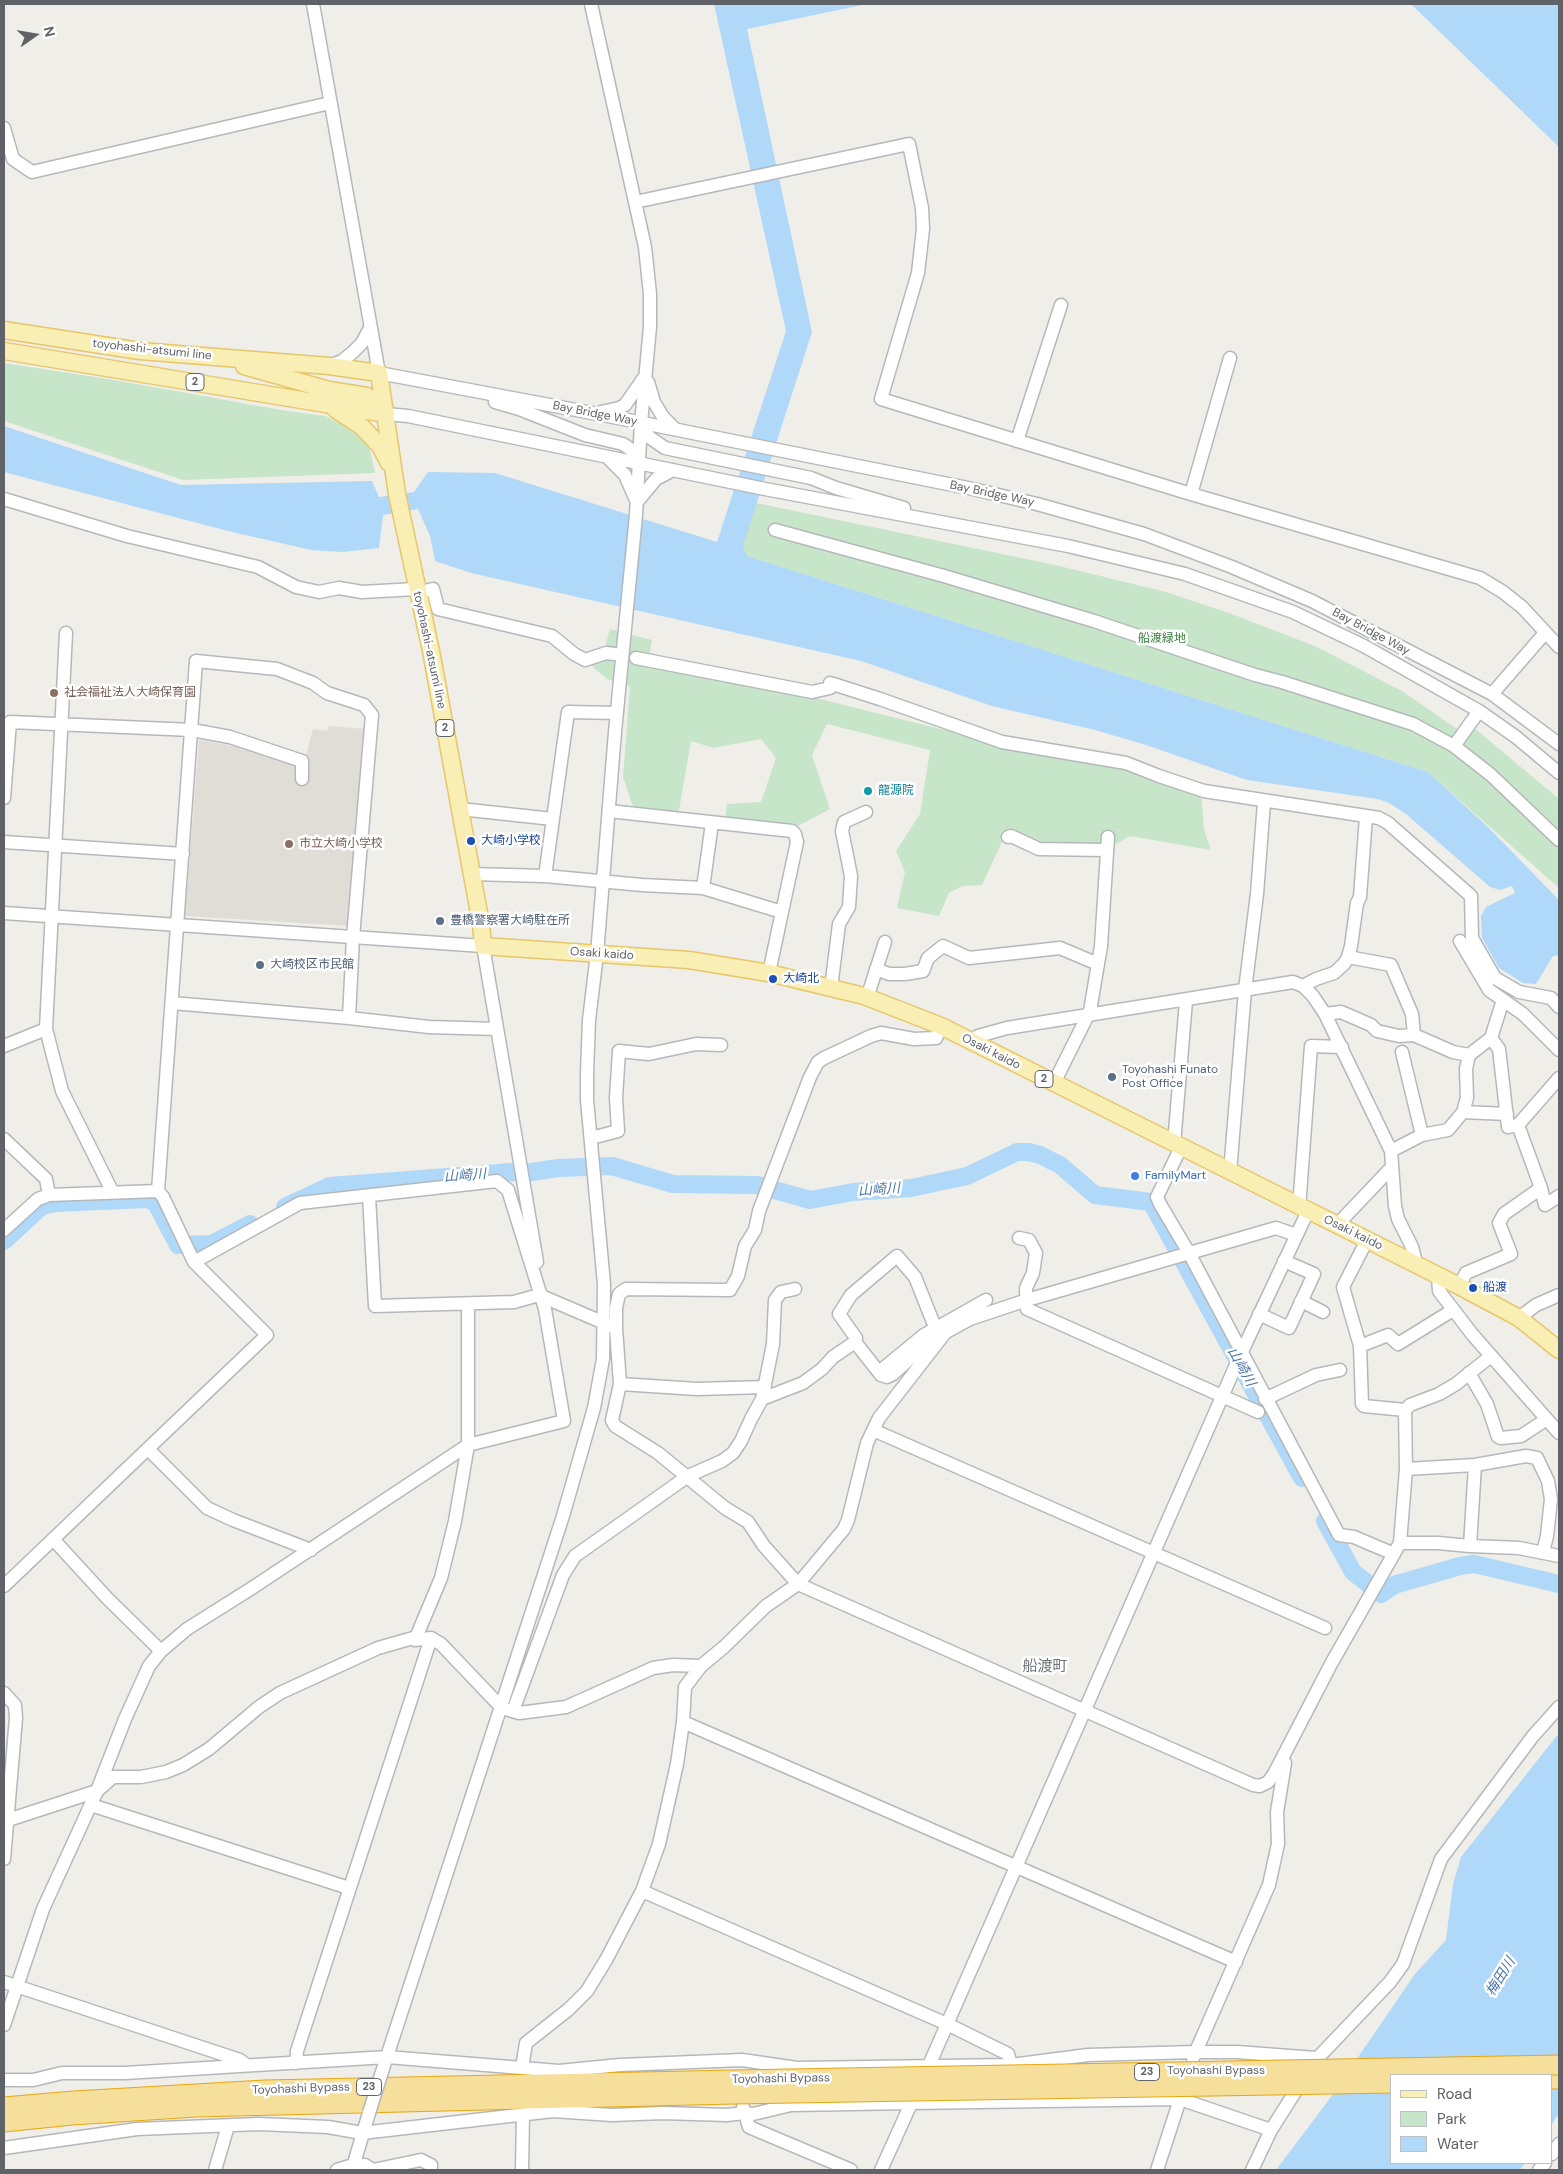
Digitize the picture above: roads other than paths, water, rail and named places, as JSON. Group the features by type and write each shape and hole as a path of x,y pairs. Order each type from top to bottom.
{"highway":[{"name":"Toyohashi Bypass","path":"4,2122 72,2115 235,2106 734,2087 1559,2065"},
{"name":"Toyohashi Bypass","path":"4,2107 274,2089 1390,2083"}],"main road":[{"name":"toyohashi-atsumi line","path":"4,330 140,351 329,366 379,373 396,494 430,651 484,946"},
{"name":"toyohashi-atsumi line","path":"4,352 386,414"},
{"path":"215,357 329,390 367,396 386,414"},
{"path":"328,405 348,416 367,432 380,446 394,472"},
{"name":"Osaki kaido","path":"484,946 689,960 769,973 867,998 941,1026 1459,1286 1520,1318 1559,1350"}],"street":[{"path":"313,4 379,373"},
{"path":"352,2168 387,2057 508,1709 594,1408 603,1359 604,1284 587,1073 617,713 637,508 641,423 650,327 650,294 644,247 635,202 591,4"},
{"path":"4,128 13,159 32,172 330,103"},
{"path":"635,202 909,144 922,208 923,229 918,273 881,399 1191,494 1480,578 1503,592 1522,608 1559,647"},
{"path":"1017,441 1061,306"},
{"path":"329,366 342,361 352,353 362,343 370,328"},
{"path":"1191,494 1230,358"},
{"name":"Bay Bridge Way","path":"379,373 746,443 1028,502 1151,536 1232,567 1312,601 1492,694 1559,744"},
{"path":"591,413 619,408 625,405 646,375"},
{"path":"646,375 658,410 675,430"},
{"path":"465,389 562,428 623,444 632,451 640,464"},
{"name":"Bay Bridge Way","path":"386,414 408,416 765,489 1068,546 1140,562 1227,588 1332,629 1479,711 1516,737 1559,773"},
{"path":"641,423 649,437 665,448 811,478 937,520"},
{"path":"606,457 625,475 634,490 637,508"},
{"path":"637,508 656,479 673,470"},
{"path":"4,498 127,536 258,568 296,587 319,592 334,588 362,592 433,589 438,609 552,636 574,654 585,660 606,653 615,654"},
{"path":"775,530 944,576 1094,621 1255,675 1413,724 1454,746 1491,775 1559,840"},
{"path":"66,633 46,1029 62,1092 112,1191"},
{"path":"1492,694 1545,634"},
{"path":"636,658 812,692 830,688 830,683 1002,742 1126,763 1204,791 1264,802 1379,818 1388,823 1471,896 1472,938 1495,978 1519,992 1551,998 1559,1006"},
{"path":"4,1586 267,1335 194,1262 158,1191 196,661 277,669 313,682 328,693 364,705 372,715 353,937 349,1018"},
{"path":"1454,746 1479,711"},
{"path":"545,876 568,712 617,713"},
{"path":"4,798 10,722 192,730 230,737 302,762 302,779"},
{"path":"1230,1172 1245,990 1258,894 1264,802"},
{"path":"460,809 553,819"},
{"path":"609,811 796,834 797,842 769,973"},
{"path":"831,988 839,924 849,907 851,876 842,831 844,822 866,812"},
{"path":"1303,986 1334,973 1344,964 1348,957 1357,903 1360,897 1366,817"},
{"path":"704,888 712,823"},
{"path":"1008,837 1011,836 1039,849 1108,843 1101,946 1090,1011 1054,1083"},
{"path":"4,842 183,854"},
{"path":"471,874 545,876 704,888 782,912"},
{"path":"4,913 484,946 538,1269 539,1295"},
{"path":"1460,941 1489,990 1522,1014 1559,1050"},
{"path":"867,998 885,942"},
{"path":"876,969 889,974 923,971 928,958 943,946 970,958 1060,948 1098,964"},
{"path":"1348,957 1391,965 1412,1014 1414,1035"},
{"path":"970,1042 978,1036 1007,1028 1186,1001 1293,982 1303,986 1313,996 1325,1014 1391,1152 1395,1206 1398,1219 1412,1247 1417,1266"},
{"path":"1391,1152 1422,1135 1448,1130 1463,1112 1467,1098 1466,1070 1469,1055 1491,1038 1501,998 1507,985"},
{"path":"1186,1001 1177,1146 1157,1197 1183,1255 1239,1360 1265,1399 1340,1535 1397,1548 1438,1543 1520,1548 1559,1556"},
{"path":"172,1004 349,1018 429,1027 497,1029"},
{"path":"1325,1014 1341,1012 1371,1025 1377,1031 1399,1036 1414,1035 1453,1052 1469,1055"},
{"path":"941,1026 936,1038 914,1039 881,1033 818,1062 810,1077 768,1189 755,1230 744,1246 738,1276 730,1290 626,1289 619,1294 616,1308 616,1328 620,1384 612,1420 614,1426 658,1453 725,1508 748,1522 764,1546 798,1584 1253,1785 1260,1786 1268,1782 1288,1748 1397,1548 1406,1469 1405,1410 1410,1405 1439,1394 1456,1384 1491,1356"},
{"path":"4,1046 46,1029"},
{"path":"1491,1038 1499,1049 1508,1127 1518,1125 1559,1078"},
{"path":"591,1138 618,1131 616,1098 619,1050 649,1054 696,1044 721,1044"},
{"path":"881,2170 911,2102 930,2066 1222,1397 1296,1235 1303,1209 1311,1046 1342,1047"},
{"path":"1402,1052 1422,1135"},
{"path":"1463,1112 1507,1114"},
{"path":"1518,1125 1541,1188 1545,1205 1559,1196"},
{"path":"4,1139 46,1179 49,1195"},
{"path":"1336,1225 1392,1167"},
{"path":"4,2024 10,1984 91,1805 128,1712 149,1666 161,1651 187,1629 311,1550 468,1445 564,1421 545,1309 539,1295 508,1190 497,1181 300,1203 194,1262"},
{"path":"1459,1286 1466,1273 1511,1254 1500,1223 1504,1214 1541,1188"},
{"path":"4,1230 9,1217 49,1195 112,1191 158,1191"},
{"path":"370,1196 375,1306 514,1302 539,1295 616,1328"},
{"path":"522,2068 526,2043 568,2009 586,1991 606,1960 642,1891 659,1844 677,1764 683,1722 685,1687 701,1666 766,1606 798,1584 846,1525 867,1443 873,1430 879,1418 940,1330 1027,1300 1276,1228 1296,1235"},
{"path":"1019,1238 1029,1240 1036,1253 1033,1273 1026,1288 1027,1309 1258,1412"},
{"path":"1366,1240 1343,1287 1360,1346 1362,1404 1364,1406 1405,1410"},
{"path":"940,1330 915,1278 897,1256 851,1295 839,1314 856,1338 856,1342 880,1372 887,1377 893,1374 940,1330 986,1300"},
{"path":"1259,1314 1289,1328 1314,1274 1284,1261"},
{"path":"1438,1276 1438,1291 1491,1356 1559,1433"},
{"path":"508,1709 568,1565 585,1548 688,1476 706,1469 733,1453 763,1393 773,1344 775,1300 781,1292 795,1289"},
{"path":"1520,1318 1536,1305 1559,1295"},
{"path":"1301,1301 1323,1312"},
{"path":"415,1640 440,1578 455,1521 468,1445 468,1304"},
{"path":"1360,1346 1388,1335 1398,1344 1453,1310"},
{"path":"620,1384 763,1393 803,1383 822,1369 833,1357 856,1342"},
{"path":"1265,1399 1316,1375 1340,1370"},
{"path":"1469,1373 1487,1404 1498,1437 1521,1436 1547,1419"},
{"path":"873,1430 1325,1628"},
{"path":"1521,1436 1526,1456"},
{"path":"148,1449 208,1508 233,1520 311,1550"},
{"path":"1406,1469 1475,1465 1526,1456 1537,1458 1548,1481 1554,1513 1543,1552"},
{"path":"1470,1546 1475,1465"},
{"path":"53,1538 107,1598 161,1651"},
{"path":"8,1820 97,1791 113,1777 141,1777 166,1772 183,1765 209,1749 280,1692 378,1648 413,1638 415,1640 431,1638 441,1644 508,1709 519,1713 566,1707 653,1668 673,1665 701,1666"},
{"path":"296,2063 297,2052 349,1888 431,1638"},
{"path":"4,1693 16,1705 4,1859"},
{"path":"1252,2170 1271,2130 1316,2058 1390,1982 1403,1964 1442,1860 1533,1736 1559,1707"},
{"path":"683,1722 1236,1962"},
{"path":"1157,2170 1195,2052 1269,1885 1276,1863 1278,1844 1277,1812 1288,1748"},
{"path":"91,1805 349,1888"},
{"path":"642,1891 947,2024 1008,2054 1012,2065"},
{"path":"10,1984 240,2060 246,2064"},
{"path":"4,2080 34,2080 62,2073 125,2073 246,2064 387,2057 558,2071 620,2065 742,2060 797,2068 1012,2065 1088,2055 1195,2052 1238,2052 1316,2058"},
{"path":"742,2060 744,2113 749,2128 851,2170"},
{"path":"4,2148 137,2130 259,2124 328,2127 362,2133 553,2111 612,2115 663,2113 727,2116 744,2113 753,2114 791,2105 911,2102 1180,2099 1271,2130"},
{"path":"522,2170 523,2114"},
{"path":"215,2170 228,2126"},
{"path":"337,2170 365,2165 373,2170 421,2160 431,2165 432,2170"}],"water":[{"path":"714,4 867,4 747,29 812,332 743,546 747,556 1428,772 1487,826 1559,900 1559,955 1553,956 1536,984 1523,983 1499,968 1482,938 1481,916 1486,907 1515,893 1512,886 1500,890 1490,887 1406,814 1389,803 1378,799 1247,780 1146,745 1095,730 992,706 861,661 471,573 435,561 430,536 418,509 383,515 379,548 343,552 311,550 228,531 4,472 4,426 181,485 372,481 379,497 414,492 428,472 495,473 717,542 786,331"},
{"path":"1411,4 1559,4 1559,147"},
{"name":"梅田川","path":"1559,1733 1559,2113 1553,2122 1553,2074 1390,2074 1390,2164 1524,2164 1520,2170 1276,2170 1328,2101 1415,1974 1446,1940 1453,1884 1461,1857"}],"waterway":[{"name":"山崎川","path":"285,1207 330,1186 511,1172 525,1173 558,1168 612,1166 673,1184 757,1185 810,1200 853,1192 911,1188 967,1176 1017,1152 1029,1152 1060,1165 1095,1195 1151,1202 1302,1478"},
{"name":"山崎川","path":"4,1241 42,1206 55,1203 147,1199 154,1202 158,1207 178,1245 212,1244 250,1224"},
{"name":"山崎川","path":"1325,1521 1353,1572 1381,1594 1394,1585 1460,1566 1474,1564 1559,1584"}],"place":[{"name":"社会福祉法人大崎保育園","path":"54,693"},
{"name":"龍源院","path":"868,791"},
{"name":"大崎小学校","path":"471,841"},
{"name":"市立大崎小学校","path":"289,844"},
{"name":"豊橋警察署大崎駐在所","path":"440,921"},
{"name":"大崎校区市民館","path":"260,965"},
{"name":"大崎北","path":"773,979"},
{"name":"Toyohashi Funato Post Office","path":"1112,1077"},
{"name":"FamilyMart","path":"1135,1176"},
{"name":"船渡","path":"1473,1288"}],"district":[{"name":"船渡町","path":"1045,1667"}],"park label":[{"name":"船渡緑地","path":"1162,639"}]}
